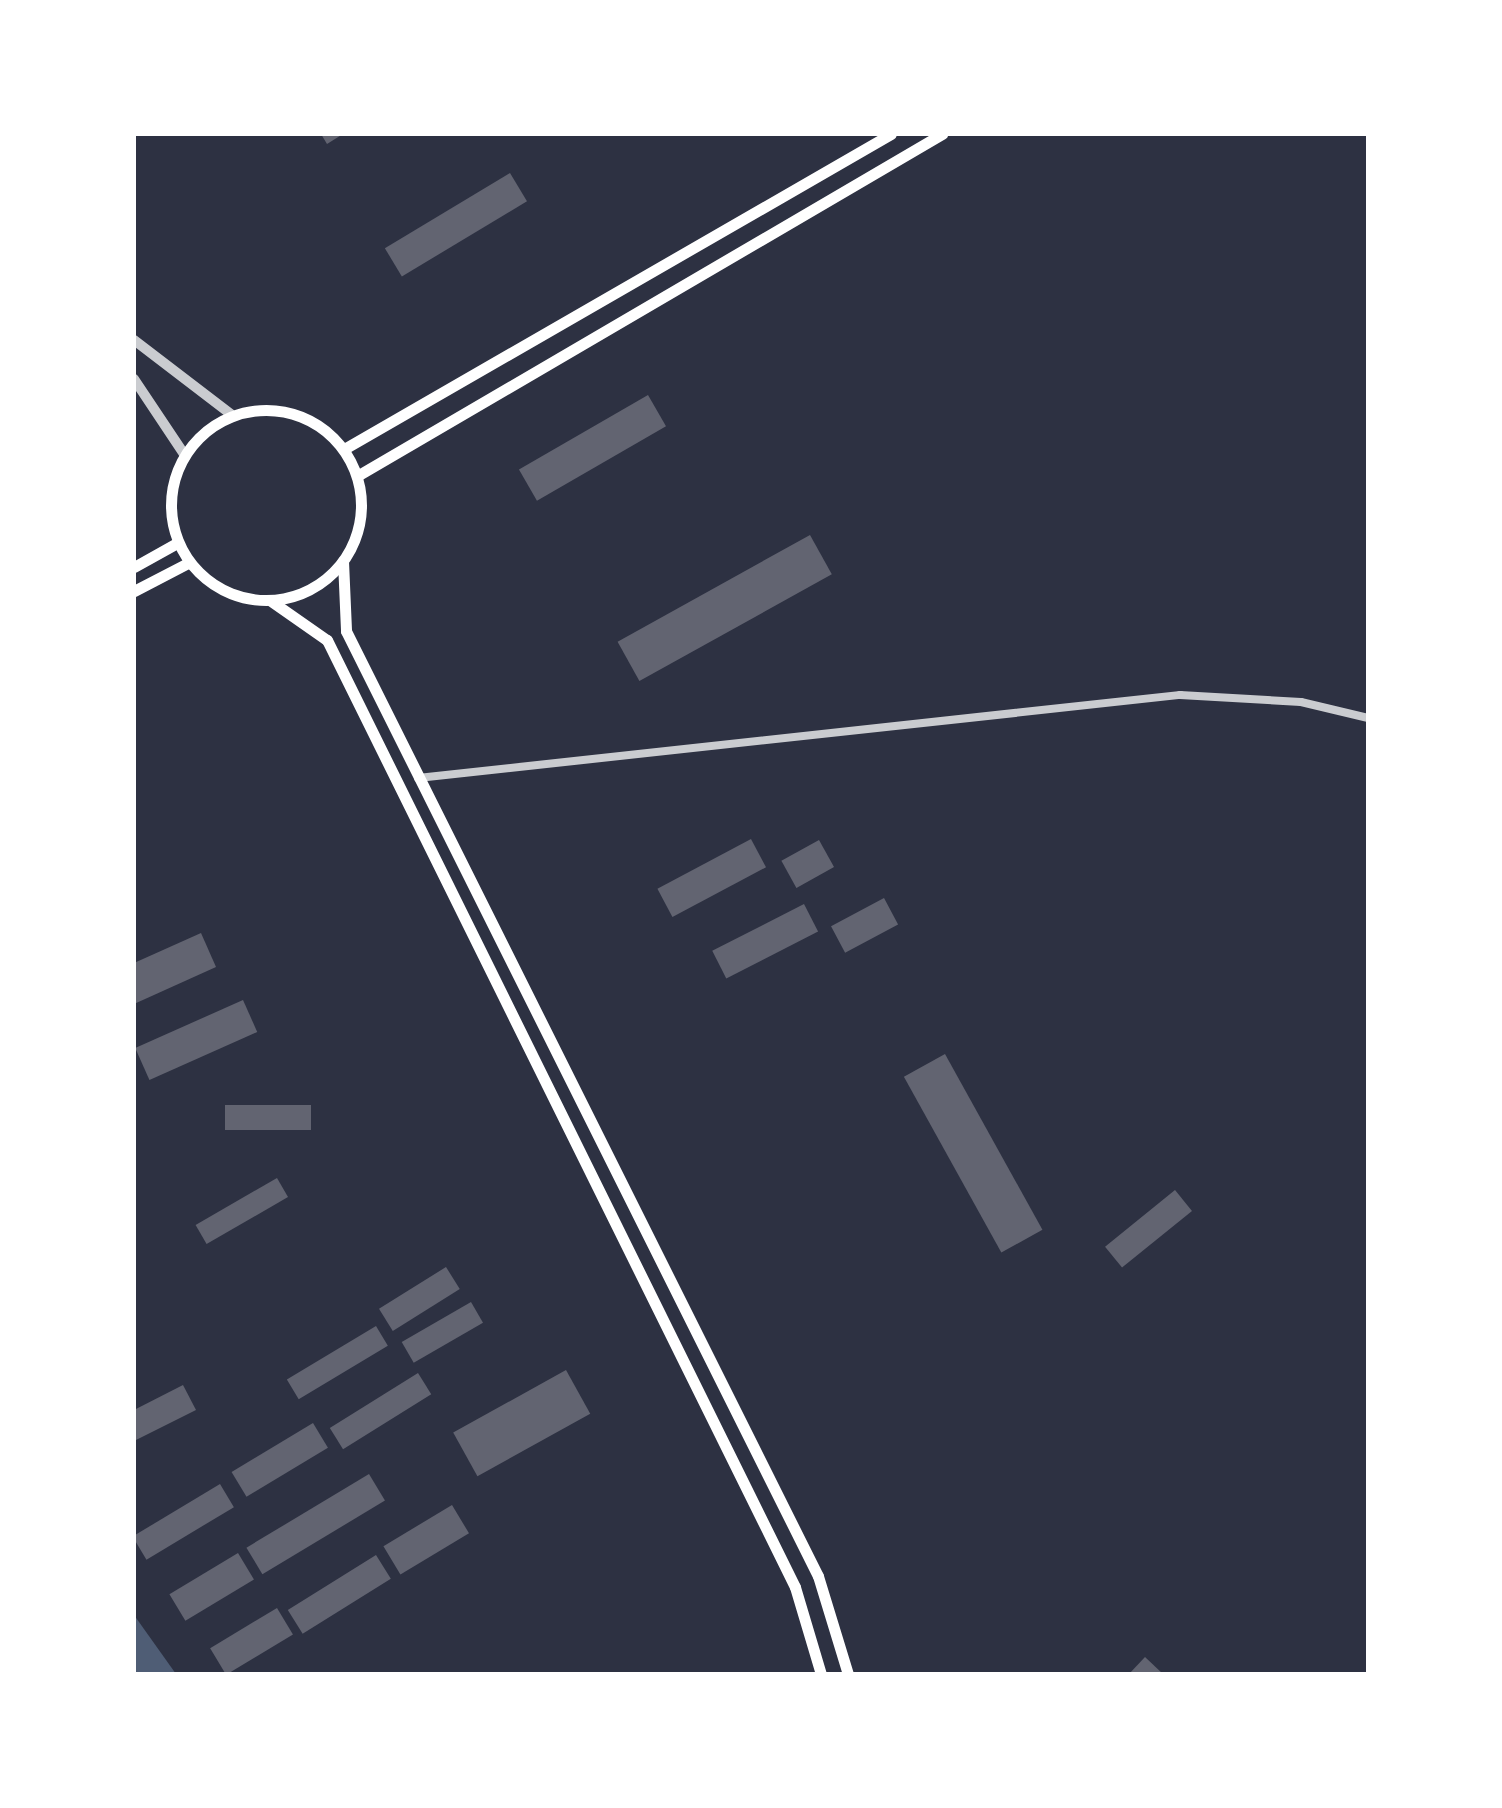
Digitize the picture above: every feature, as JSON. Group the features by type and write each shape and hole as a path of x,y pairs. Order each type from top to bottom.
{"main road":[{"path":"344,449 891,134"},
{"path":"357,476 942,134"},
{"path":"293,413 344,449 357,476 357,535 343,561 302,594 271,601 240,598 188,563 177,543 171,498 184,454 232,415 293,413"},
{"path":"134,567 177,543"},
{"path":"343,561 346,631 818,1576 848,1674"},
{"path":"134,591 188,563"},
{"path":"271,601 327,640 782,1561 821,1674"}],"street":[{"path":"134,340 232,415"},
{"path":"134,379 184,454"},
{"path":"418,778 1180,695 1301,702 1368,718"}],"water":[{"path":"134,1615 176,1674 134,1674"}],"building":[{"path":"321,134 343,134 327,144"},
{"path":"510,173 527,201 402,276 385,248"},
{"path":"648,395 666,426 537,501 519,469"},
{"path":"810,535 832,574 639,681 618,642"},
{"path":"751,839 766,867 672,917 657,889"},
{"path":"819,840 834,867 796,888 781,861"},
{"path":"884,898 898,924 845,953 831,926"},
{"path":"804,904 818,932 726,978 712,951"},
{"path":"201,933 216,967 134,1004 134,963"},
{"path":"243,1000 257,1032 149,1080 135,1048"},
{"path":"945,1054 1042,1230 1001,1253 904,1077"},
{"path":"225,1105 311,1105 311,1130 225,1130"},
{"path":"277,1178 288,1197 207,1244 196,1225"},
{"path":"1175,1190 1192,1211 1122,1268 1105,1247"},
{"path":"446,1267 460,1289 393,1331 379,1309"},
{"path":"471,1302 483,1323 414,1363 402,1342"},
{"path":"376,1326 388,1346 299,1399 287,1380"},
{"path":"566,1370 590,1414 477,1476 453,1433"},
{"path":"418,1373 431,1394 343,1449 330,1428"},
{"path":"183,1385 196,1410 134,1441 134,1410"},
{"path":"313,1423 328,1448 247,1497 232,1472"},
{"path":"369,1474 385,1501 262,1574 246,1548"},
{"path":"220,1484 234,1507 146,1560 134,1536"},
{"path":"452,1505 469,1533 400,1574 383,1546"},
{"path":"238,1553 254,1580 185,1621 169,1594"},
{"path":"376,1555 391,1579 303,1634 288,1610"},
{"path":"277,1608 293,1635 227,1674 210,1648"},
{"path":"1145,1657 1163,1674 1129,1674"}]}
